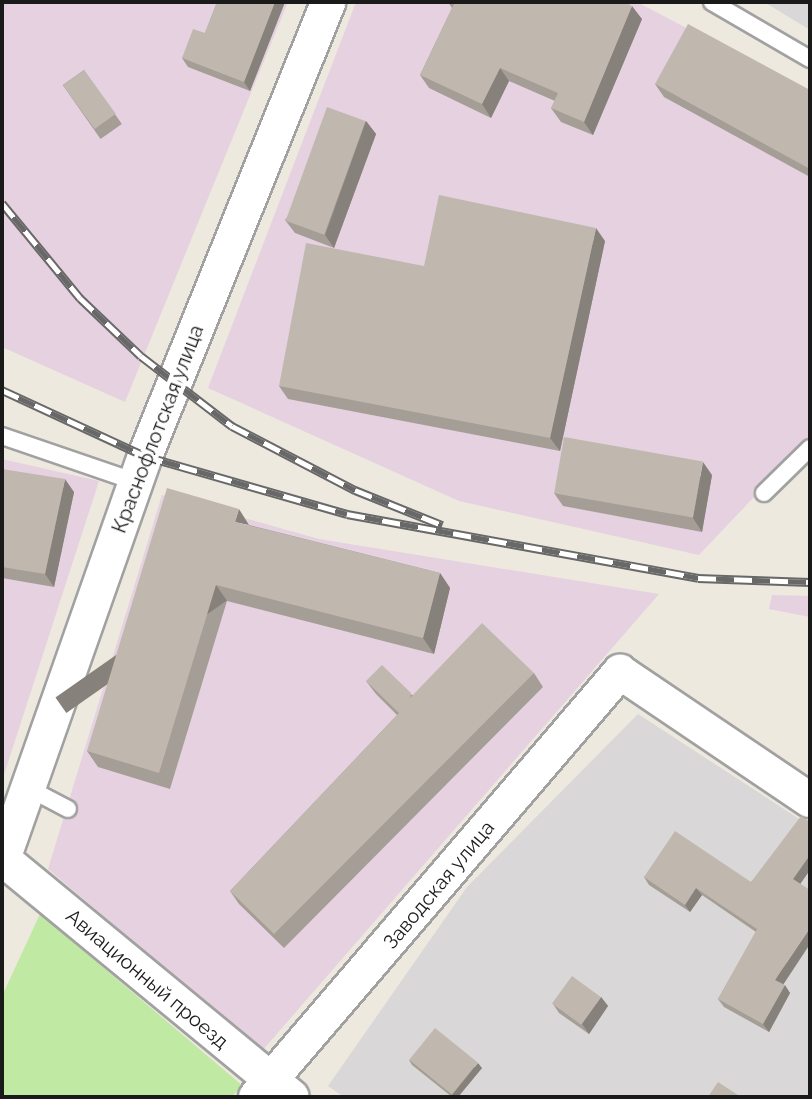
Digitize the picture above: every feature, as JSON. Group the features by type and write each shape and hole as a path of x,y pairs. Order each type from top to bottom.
{"street":[{"name":"Краснофлотская улица","path":"3,860 136,482 328,2"},
{"name":"Заводская улица","path":"273,1092 620,672 810,800"},
{"name":"Авиационный проезд","path":"3,860 273,1092"}],"lane":[{"path":"712,2 810,59"},
{"path":"2,436 136,482"},
{"path":"764,493 810,448"},
{"path":"28,788 68,809"}],"shaded area":[{"path":"2,2 288,2 125,402 2,347"},
{"path":"356,2 637,2 810,93 810,438 699,555 459,501 208,388"},
{"path":"764,2 810,2 810,30"},
{"path":"2,459 99,481 2,781"},
{"path":"162,495 319,539 659,594 262,1051 48,869"},
{"path":"772,595 810,596 810,617 769,609"},
{"path":"638,714 810,826 810,1097 344,1097 328,1086 467,887"}],"green space":[{"path":"40,914 243,1086 231,1097 2,1097 2,996"}],"building":[{"path":"217,2 275,2 244,82 182,58 193,29 205,33"},
{"path":"455,2 625,2 632,6 584,122 551,108 558,93 500,68 482,104 420,75"},
{"path":"688,24 810,90 810,169 655,84"},
{"path":"84,70 116,114 95,129 63,85"},
{"path":"327,107 366,121 324,235 286,221"},
{"path":"439,195 596,228 550,438 279,386 306,243 424,266"},
{"path":"564,437 703,461 693,518 554,493"},
{"path":"2,469 65,479 45,574 2,567"},
{"path":"167,488 239,509 235,522 440,573 423,638 216,585 159,773 87,751"},
{"path":"482,623 534,673 274,934 230,891 399,713 366,681 382,665 411,693 410,698"},
{"path":"801,816 810,822 810,855 793,879 810,890 810,928 775,980 785,985 763,1024 718,999 757,929 696,888 685,905 644,877 675,831 751,882"},
{"path":"572,976 601,997 581,1025 552,1004"},
{"path":"435,1028 478,1063 452,1094 409,1060"},
{"path":"718,1082 741,1097 708,1097"}],"railway":[{"path":"2,203 80,298 141,356 232,426 355,490 442,525"},
{"path":"2,390 145,456 347,514 698,578 810,582"}]}
